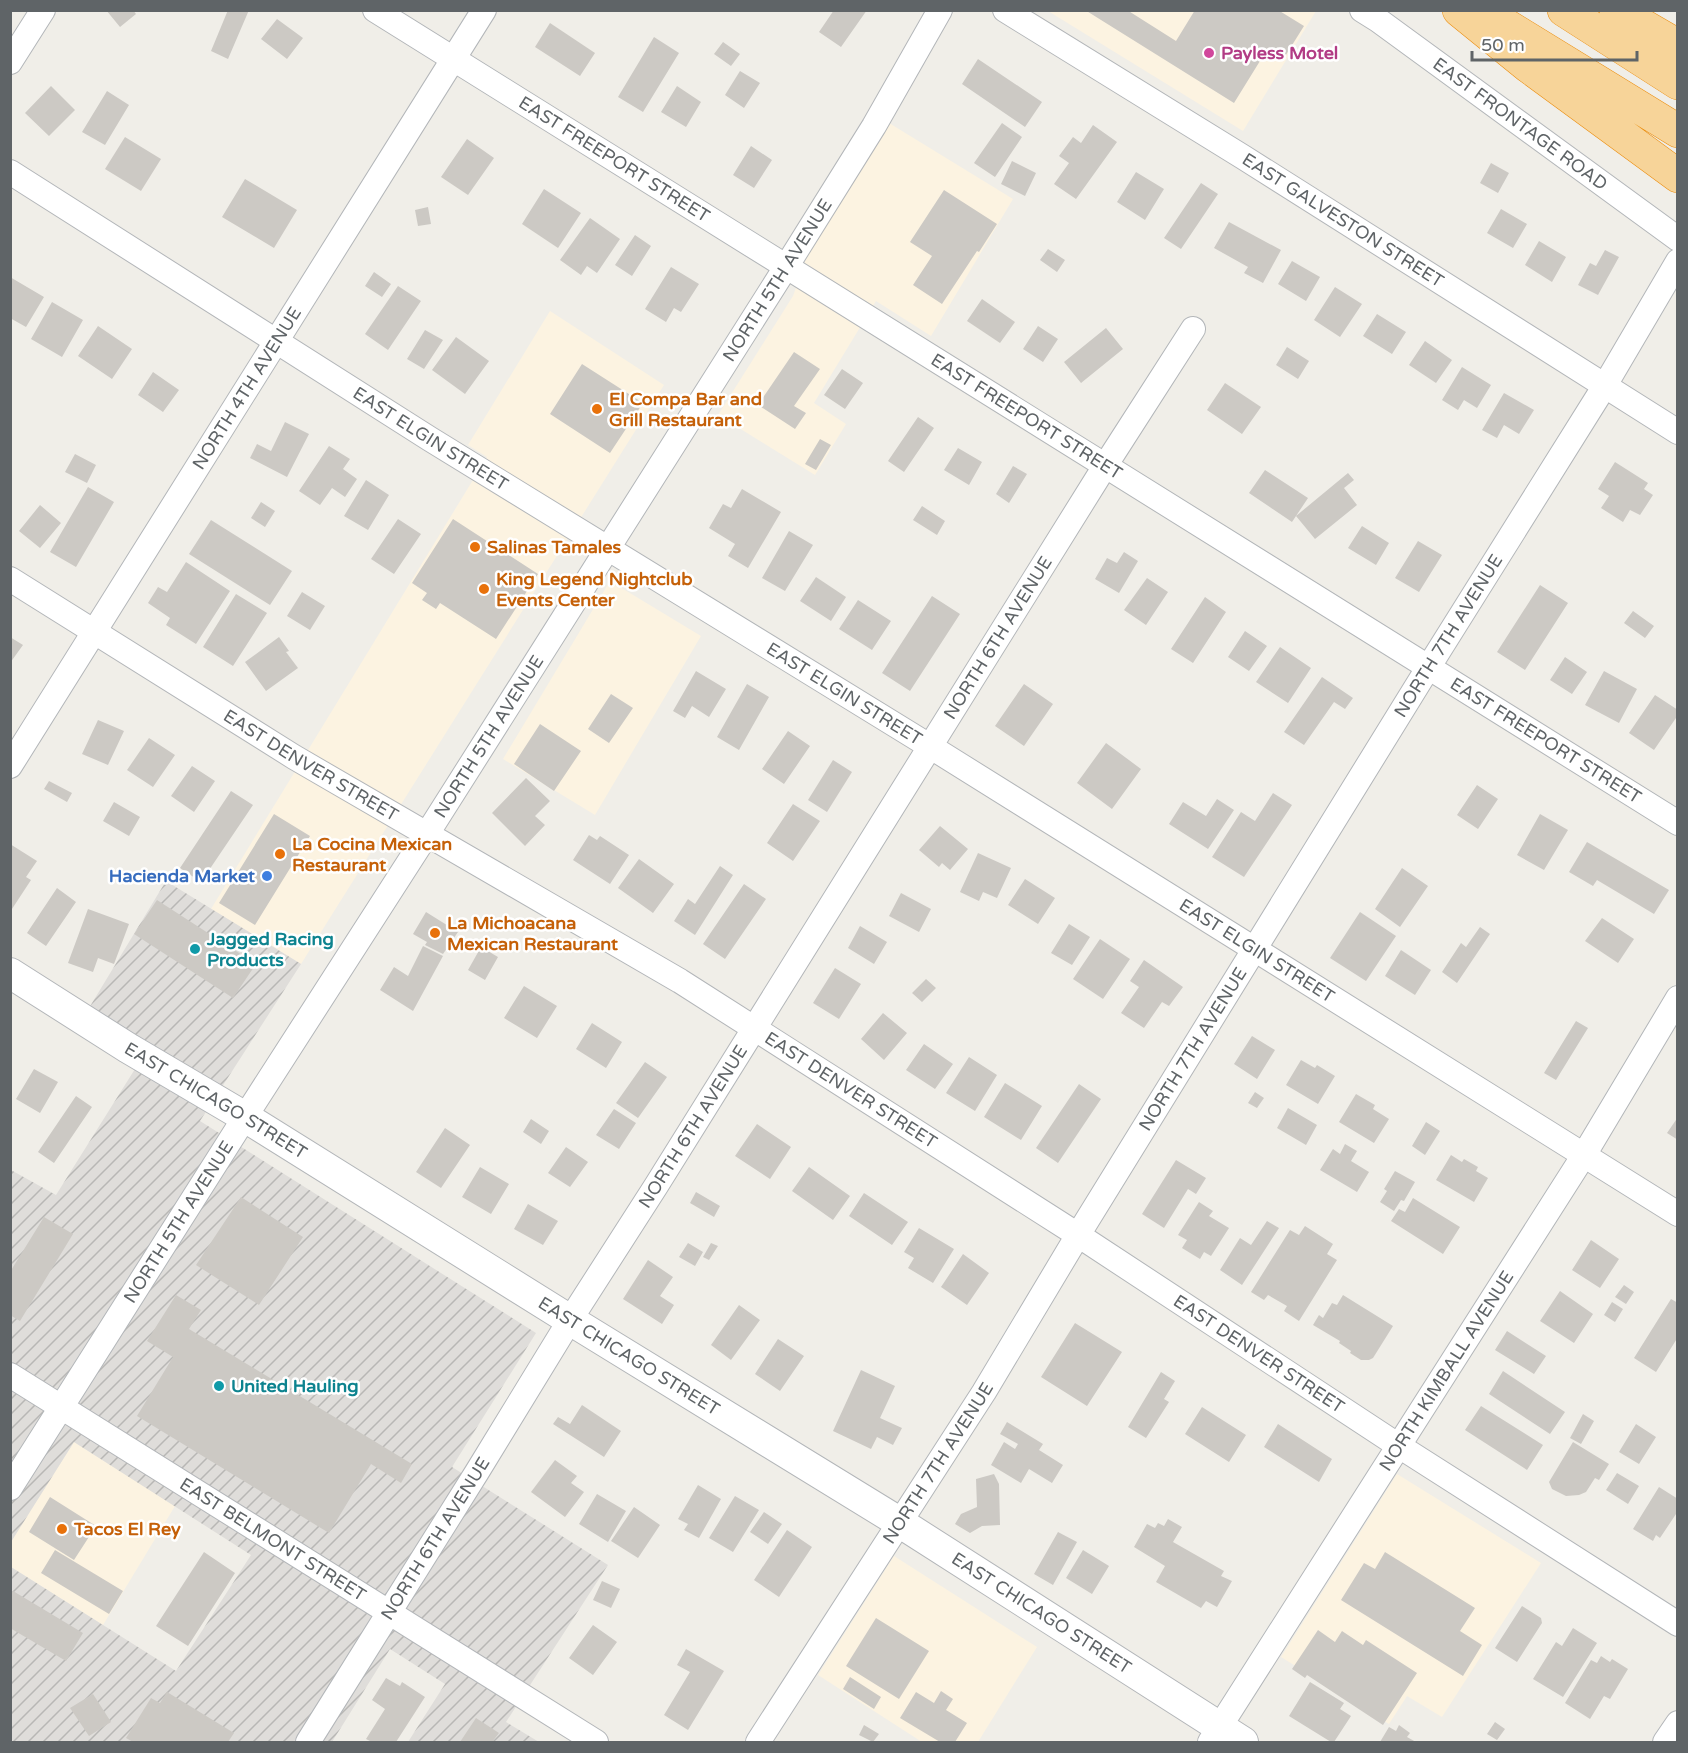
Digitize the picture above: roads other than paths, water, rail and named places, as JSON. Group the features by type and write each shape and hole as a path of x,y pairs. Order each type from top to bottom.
{"highway":[{"path":"1459,10 1528,66 1677,176"},
{"path":"1482,10 1677,131"},
{"path":"1564,10 1677,84"},
{"path":"1616,10 1677,46"}],"street":[{"path":"10,62 43,10"},
{"name":"EAST FREEPORT STREET","path":"375,10 1677,823"},
{"name":"NORTH 4TH AVENUE","path":"10,766 484,10"},
{"name":"NORTH 5TH AVENUE","path":"10,1488 786,267 874,126 940,10"},
{"name":"EAST GALVESTON STREET","path":"1005,10 1243,156 1677,432"},
{"name":"EAST FRONTAGE ROAD","path":"1362,10 1677,239"},
{"name":"EAST ELGIN STREET","path":"10,172 430,439 931,747 1677,1214"},
{"name":"NORTH 7TH AVENUE","path":"758,1743 984,1392 1078,1235 1428,668 1605,387 1677,261"},
{"name":"NORTH 6TH AVENUE","path":"308,1743 570,1320 1193,329"},
{"name":"EAST DENVER STREET","path":"10,579 294,757 680,981 755,1028 1677,1624"},
{"name":"EAST CHICAGO STREET","path":"10,973 128,1048 245,1117 899,1522 1224,1738"},
{"name":"NORTH KIMBALL AVENUE","path":"1224,1738 1399,1446 1584,1155 1677,998"},
{"name":"EAST BELMONT STREET","path":"10,1375 596,1743"},
{"path":"1665,1743 1677,1723"}],"place":[{"name":"Payless Motel","path":"1209,53"},
{"name":"El Compa Bar and Grill Restaurant","path":"597,409"},
{"name":"Salinas Tamales","path":"475,547"},
{"name":"King Legend Nightclub Events Center","path":"484,589"},
{"name":"La Cocina Mexican Restaurant","path":"280,854"},
{"name":"Hacienda Market","path":"267,876"},
{"name":"La Michoacana Mexican Restaurant","path":"435,933"},
{"name":"Jagged Racing Products","path":"195,949"},
{"name":"United Hauling","path":"219,1386"},
{"name":"Tacos El Rey","path":"62,1529"}]}
